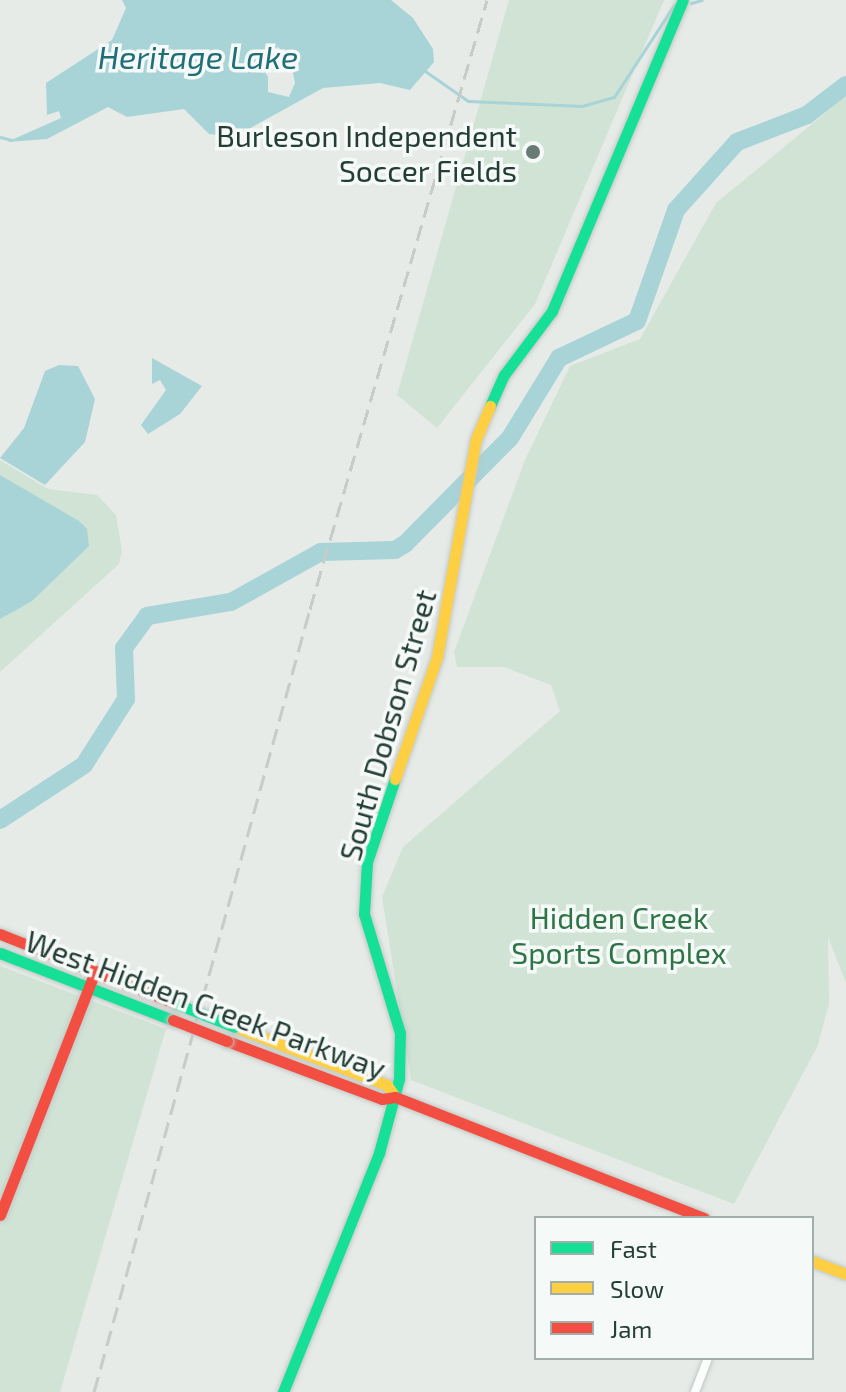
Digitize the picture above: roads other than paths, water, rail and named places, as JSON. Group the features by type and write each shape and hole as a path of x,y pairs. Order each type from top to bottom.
{"street":[{"name":"South Dobson Street","path":"283,1392 379,1153 395,1097 401,1045 364,914 367,862 437,657 474,457 488,404 552,311 683,0"},
{"name":"West Hidden Creek Parkway","path":"0,934 387,1085 395,1097 382,1099 0,953"},
{"path":"0,1215 95,971"},
{"path":"395,1097 699,1216"},
{"path":"814,1262 846,1274"},
{"path":"695,1392 707,1360"}],"water":[{"name":"Heritage Lake","path":"122,0 391,0 413,18 433,49 434,62 410,90 380,83 323,88 234,137 209,134 184,109 127,117 108,107 47,139 7,142 61,118 59,111 47,115 46,83 112,40 126,8","holes":["278,47 290,59 295,83 289,97 268,92 268,77 255,55"]},
{"path":"152,358 202,386 180,414 148,434 141,425 166,390 160,380 152,384"},
{"path":"59,365 78,366 95,399 85,442 45,485 0,458 24,428 45,371"},
{"path":"0,475 79,521 87,529 89,546 32,601 0,619"}],"waterway":[{"path":"691,3 702,0"},
{"path":"425,71 468,101 582,106 614,97 674,5"},
{"path":"0,820 84,765 126,699 124,648 147,616 231,602 321,552 395,550 405,544 510,438 559,358 637,321 676,210 737,142 807,115 846,85"},
{"path":"0,137 12,140"}],"railway":[{"path":"94,1392 310,609 487,0"}],"place":[{"name":"Burleson Independent Soccer Fields","path":"533,152"}],"park label":[{"name":"Hidden Creek Sports Complex","path":"619,934"}]}
